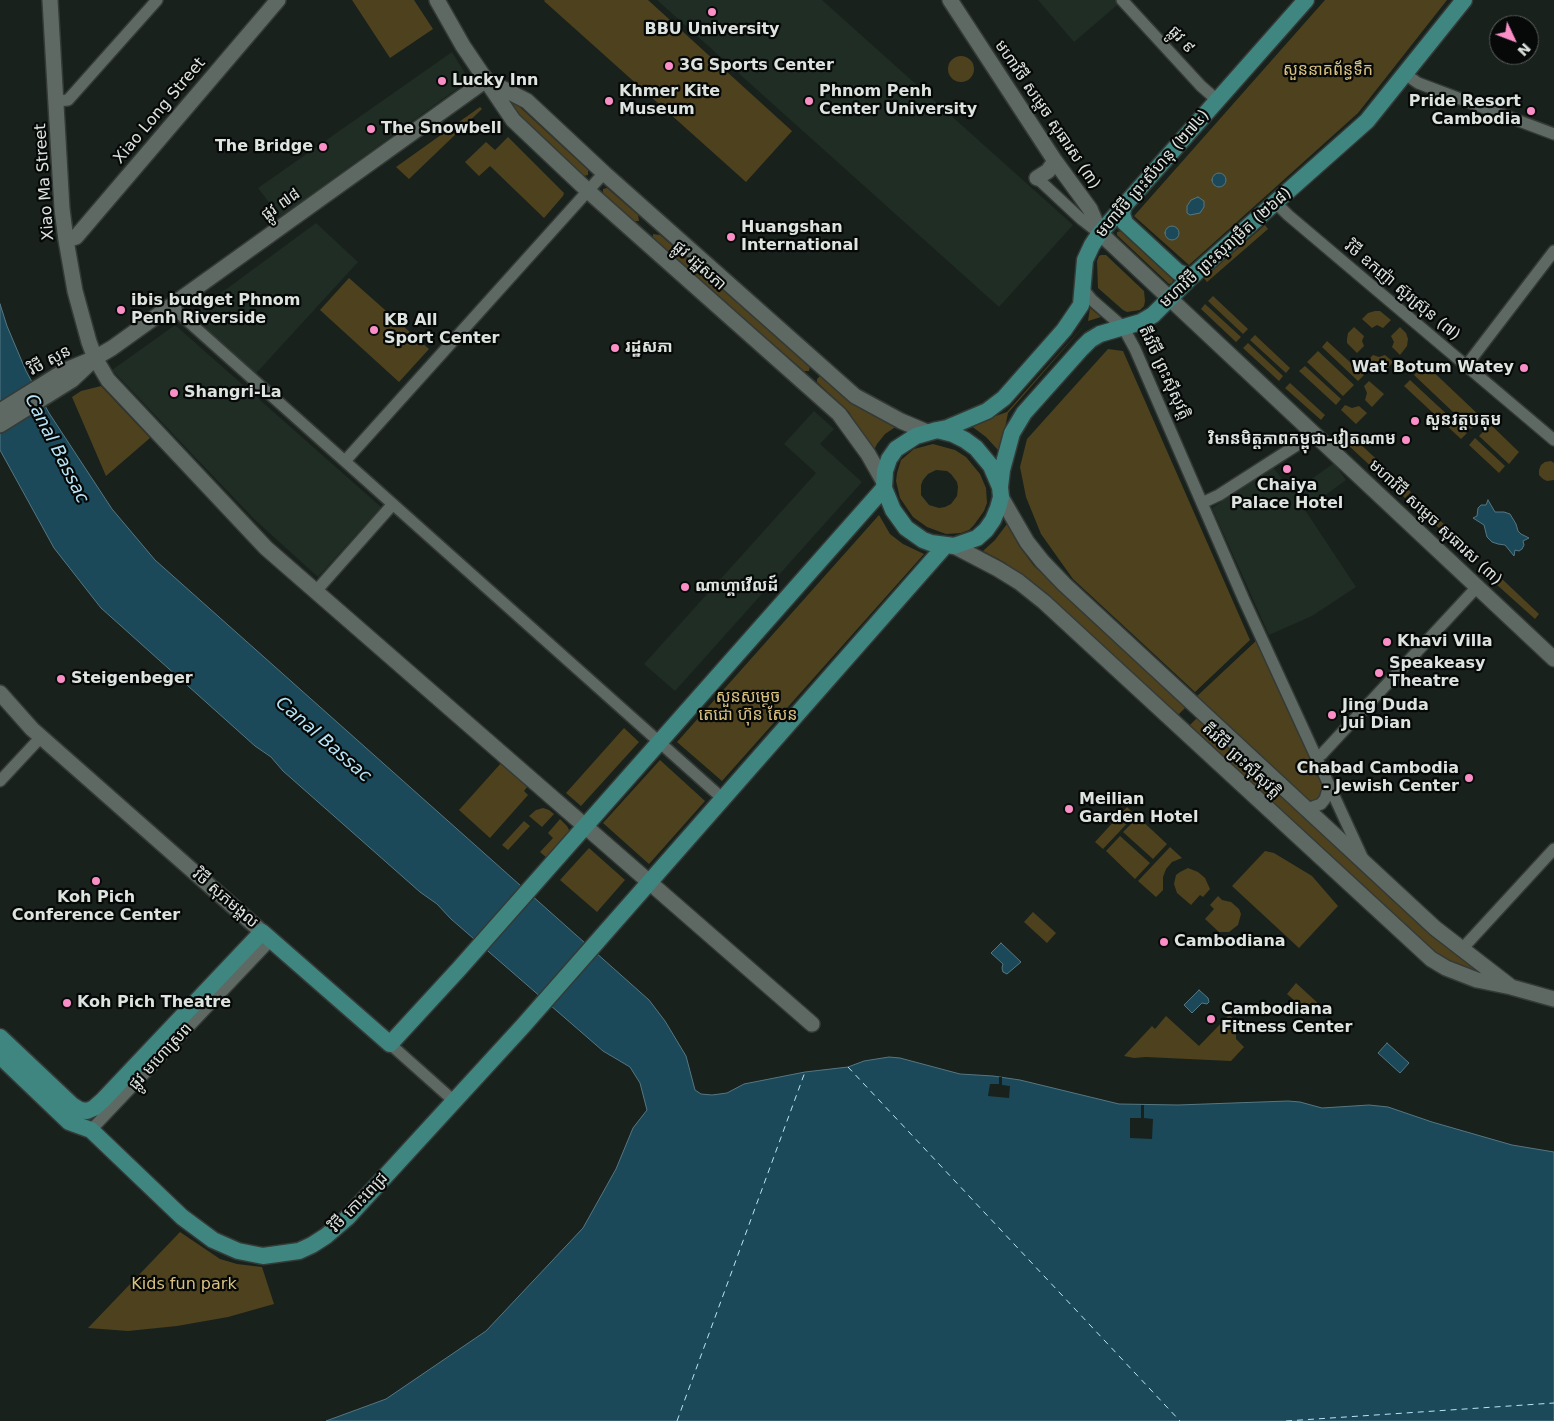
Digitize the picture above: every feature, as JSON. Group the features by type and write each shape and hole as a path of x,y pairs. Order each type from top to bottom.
{"main road":[{"name":"Xiao Ma Street","path":"50,0 62,209 66,240 75,291 95,358 108,380 266,548 812,1024"},
{"name":"Xiao Long Street","path":"66,240 76,237 278,0"},
{"name":"ផ្លូវ រដ្ឋសភា","path":"437,0 463,46 513,120 588,191 838,414 868,454 884,485"},
{"name":"មហាវិថី សម្តេច សុធារស (៣)","path":"950,0 1055,161 1090,209 1100,233 1554,659"},
{"name":"មហាវិថី ព្រះសីហនុ (២៧៤)","path":"932,431 948,428 987,411 1004,398 1071,320 1081,305 1085,260 1100,233 1306,0"},
{"name":"មហាវិថី ព្រះសុរាម្រឹត (២៦៨)","path":"1001,492 1002,470 1012,433 1024,413 1090,340 1100,334 1148,319 1195,274 1367,121 1464,0"},
{"name":"ផ្លូវ រដ្ឋសភា","path":"486,80 527,101 604,173 855,396 901,421 932,431"},
{"name":"ផ្លូវ ៧៨","path":"95,358 171,306 486,80"},
{"path":"1037,178 1048,171 1055,161"},
{"path":"1124,205 1122,214 1125,223 1178,272 1188,276 1195,274"},
{"name":"វិថី សួន","path":"0,425 95,358"},
{"name":"វិថី សួន","path":"0,410 69,375"},
{"path":"390,1044 459,969 884,485 889,459 896,449 916,436 932,431 953,434 976,448 991,466 1001,492 993,520 986,530 977,538 950,546 923,540 906,528 893,510 884,485"},
{"name":"តីរវិថី ព្រះស៊ីសុវត្តិ","path":"1001,492 1027,542 1064,584 1436,928 1511,987"},
{"name":"តីរវិថី ព្រះស៊ីសុវត្តិ","path":"950,546 998,569 1032,592 1422,951 1446,968 1478,980 1511,987 1554,1000"},
{"name":"វិថី កោះពេជ្រ","path":"0,1056 69,1122 91,1130 198,1230 227,1247 251,1255 282,1255 312,1245 332,1232 347,1218 454,1101 722,798 950,546"},
{"name":"វិថី សុភមង្គល","path":"0,693 24,721 41,737 390,1044"},
{"path":"1178,727 1197,707"},
{"name":"ផ្លូវ មហោស្រព","path":"87,1111 94,1108 267,936"},
{"path":"1478,980 1485,979 1488,975 1486,966"},
{"path":"0,1036 72,1105 80,1110 87,1111"}],"street":[{"path":"57,101 68,100 157,0"},
{"name":"ផ្លូវ ៩","path":"1122,0 1201,86 1217,100"},
{"path":"1405,74 1418,83 1554,134"},
{"path":"345,461 604,173"},
{"path":"1037,178 1081,219 1100,233"},
{"name":"វិថី ឧកញ៉ា ស៊ួរស៊្រុន (៧)","path":"1276,203 1554,440"},
{"path":"1466,366 1554,250"},
{"name":"តីរវិថី ព្រះស៊ីសុវត្តិ","path":"1083,289 1092,300 1123,327 1135,349 1202,503 1365,863"},
{"path":"171,306 722,798"},
{"path":"1202,503 1219,495 1314,434"},
{"path":"316,591 393,504"},
{"path":"1316,757 1322,754 1477,587"},
{"path":"0,781 41,737"},
{"path":"1305,808 1321,804 1325,800 1329,786"},
{"path":"1462,949 1554,849"},
{"name":"ផ្លូវ មហោស្រព","path":"91,1130 267,936"},
{"name":"វិថី សុភមង្គល","path":"390,1044 454,1101"},
{"path":"87,1111 91,1130"}],"shaded area":[{"path":"657,0 822,0 1073,225 999,307"},
{"path":"1038,0 1123,0 1074,42"},
{"path":"452,52 469,80 280,217 258,188"},
{"path":"316,223 358,262 249,381 183,321"},
{"path":"175,325 381,507 318,577 254,519 112,370"},
{"path":"814,411 834,429 820,444 862,482 675,691 644,664 816,473 784,444"},
{"path":"1334,463 1346,480 1305,510 1356,587 1312,616 1269,635 1212,508 1273,467 1292,493"}],"green space":[{"path":"352,0 414,0 433,29 390,58"},
{"name":"3G Sports Center","path":"545,0 648,0 792,131 746,182"},
{"name":"សួននាគព័ន្ធទឹក","path":"1325,0 1447,0 1358,113 1189,265 1134,216"},
{"path":"961,56 970,60 974,69 970,78 961,82 952,78 948,69 952,60"},
{"path":"510,98 588,170 588,175 583,176 519,115 506,102"},
{"path":"480,107 482,109 409,179 396,167"},
{"path":"508,137 564,193 544,218 490,166 479,176 465,162 486,142 495,150"},
{"path":"607,188 638,215 639,221 632,221 605,196 603,189"},
{"path":"1265,225 1268,229 1207,282 1204,278"},
{"path":"1121,231 1173,280 1172,283 1169,284 1117,235 1117,232"},
{"path":"653,234 660,235 810,366 809,371 804,371 655,242"},
{"path":"1101,255 1106,255 1144,291 1144,306 1140,310 1127,312 1123,310 1098,288 1097,261"},
{"name":"KB All Sport Center","path":"349,278 429,349 399,382 320,310"},
{"path":"1213,296 1248,329 1243,334 1208,301"},
{"path":"1205,304 1241,337 1236,342 1201,309"},
{"path":"1090,308 1101,317 1088,321"},
{"path":"1380,311 1391,320 1383,328 1377,325 1372,328 1362,319 1368,313"},
{"path":"1088,321 1008,413 1001,449 998,450 986,437 970,425 1007,412"},
{"path":"1354,327 1364,336 1362,341 1364,346 1357,353 1347,343 1348,333"},
{"path":"1400,327 1406,333 1408,339 1407,346 1400,355 1392,347 1394,342 1391,336"},
{"path":"1255,335 1290,368 1286,373 1250,340"},
{"path":"1327,341 1364,375 1358,381 1322,347"},
{"path":"1248,343 1283,376 1279,381 1243,348"},
{"path":"1108,349 1123,351 1250,640 1195,692 1073,579 1041,534 1026,497 1020,467 1027,439"},
{"path":"1318,351 1354,385 1343,396 1307,362"},
{"path":"1373,355 1379,357 1385,355 1393,362 1388,368 1377,371 1366,362"},
{"path":"1425,364 1482,418 1471,429 1414,375"},
{"path":"1305,366 1341,399 1336,405 1299,371"},
{"path":"820,376 856,405 897,426 885,434 873,452 849,412 817,382"},
{"path":"1410,380 1467,433 1461,439 1404,386"},
{"path":"1369,381 1384,394 1372,407 1365,400 1367,393 1364,386"},
{"path":"1290,383 1325,415 1321,420 1285,388"},
{"path":"101,386 150,438 106,476 72,397 81,391"},
{"path":"1345,405 1352,408 1359,406 1367,413 1356,424 1341,410"},
{"path":"1490,424 1519,452 1509,464 1479,436"},
{"path":"1354,438 1411,492 1405,498 1348,445"},
{"path":"1475,438 1505,466 1499,473 1469,445"},
{"path":"933,444 955,450 966,457 980,474 986,488 987,503 984,511 969,530 961,533 946,534 927,527 913,517 900,498 896,481 897,473 901,460 914,449","holes":["936,470 947,471 957,482 957,496 951,504 945,507 939,508 929,505 921,495 923,480 928,474"]},
{"path":"1551,461 1554,463 1554,480 1547,481 1539,475 1539,470 1545,462"},
{"path":"1419,501 1457,536 1453,541 1415,506"},
{"name":"សួនសម្តេច តេជោ ហ៊ុន សែន","path":"879,515 890,534 903,544 924,554 722,781 677,742"},
{"path":"1007,524 1019,546 1034,566 1186,707 1178,715 1049,596 1004,562 983,551 995,540"},
{"path":"1501,578 1539,614 1535,619 1496,584"},
{"path":"1257,640 1325,788 1319,799 1313,802 1306,803 1195,698"},
{"path":"1198,717 1430,935 1482,973 1450,963 1423,943 1190,725"},
{"path":"624,728 639,742 581,806 566,793"},
{"path":"660,760 705,801 649,864 603,823"},
{"path":"502,762 528,786 524,791 528,795 490,838 459,810"},
{"path":"1127,807 1135,815 1103,849 1095,842"},
{"path":"543,808 554,814 542,827 529,816 536,810"},
{"path":"1138,817 1167,844 1153,859 1123,832"},
{"path":"560,819 567,826 569,833 547,858 540,852 553,838 548,833"},
{"path":"524,821 530,826 508,850 502,845"},
{"path":"1120,836 1150,863 1135,879 1106,851"},
{"path":"1170,847 1182,858 1172,862 1166,869 1163,877 1163,890 1156,897 1138,881"},
{"path":"589,848 625,880 597,912 560,880"},
{"path":"1265,851 1274,853 1312,876 1338,906 1299,948 1232,886"},
{"path":"1188,868 1198,872 1205,878 1210,889 1203,897 1200,895 1191,905 1177,893 1174,884 1176,875"},
{"path":"1218,896 1222,900 1231,902 1239,909 1241,914 1238,925 1229,932 1219,932 1205,919 1214,909 1210,905"},
{"path":"1033,912 1056,933 1047,943 1024,922"},
{"path":"1296,983 1321,1006 1312,1016 1287,994"},
{"path":"1229,1015 1242,1026 1236,1032 1236,1039 1244,1047 1231,1061 1134,1058 1124,1056 1152,1026 1155,1029 1166,1016 1199,1046"},
{"name":"Kids fun park","path":"180,1232 220,1259 237,1264 262,1267 274,1304 228,1317 177,1326 128,1331 88,1328"}],"water":[{"path":"1216,173 1222,173 1226,180 1222,187 1216,187 1212,183 1212,177"},
{"path":"1198,197 1204,201 1204,207 1200,213 1190,215 1187,213 1187,206 1191,200"},
{"path":"1169,226 1175,226 1179,233 1175,240 1169,240 1165,236 1165,230"},
{"name":"Canal Bassac","path":"0,304 26,371 49,413 112,509 155,560 649,1000 665,1021 686,1056 695,1090 701,1094 727,1093 744,1084 805,1072 848,1067 864,1061 889,1057 900,1058 960,1074 1020,1080 1119,1104 1178,1105 1288,1101 1322,1108 1369,1105 1388,1107 1512,1145 1554,1152 1554,1421 326,1421 386,1399 486,1331 583,1228 616,1169 633,1128 647,1110 640,1083 630,1067 603,1051 451,919 437,904 420,892 283,771 271,757 255,746 101,608 54,548 0,450"},
{"path":"1488,500 1495,512 1510,514 1518,531 1529,538 1523,541 1522,549 1519,551 1515,550 1514,556 1505,545 1492,542 1487,537 1484,525 1473,518 1477,516 1478,508 1481,505 1486,505"},
{"path":"1001,943 1021,962 1007,974 1003,972 1003,964 991,953"},
{"path":"1199,990 1208,998 1209,1002 1207,1004 1202,1003 1192,1013 1184,1005"},
{"path":"1387,1043 1409,1063 1400,1073 1378,1053"}],"pier":[{"path":"999,1077 1002,1077 1002,1085 1010,1086 1009,1098 988,1096 990,1084 999,1084"},
{"path":"1141,1105 1144,1105 1144,1118 1153,1119 1152,1139 1130,1138 1130,1118 1141,1118"}],"ferry route":[{"path":"848,1067 1180,1421"},
{"path":"677,1421 805,1072"},
{"path":"1286,1421 1554,1403"}],"place":[{"name":"BBU University","path":"712,12"},
{"name":"3G Sports Center","path":"669,66"},
{"name":"Lucky Inn","path":"442,81"},
{"name":"Khmer Kite Museum","path":"609,101"},
{"name":"Phnom Penh Center University","path":"809,101"},
{"name":"Pride Resort Cambodia","path":"1531,111"},
{"name":"The Snowbell","path":"371,129"},
{"name":"The Bridge","path":"323,147"},
{"name":"Huangshan International","path":"731,237"},
{"name":"ibis budget Phnom Penh Riverside","path":"121,310"},
{"name":"KB All Sport Center","path":"374,330"},
{"name":"រដ្ឋសភា","path":"615,348"},
{"name":"Wat Botum Watey","path":"1524,368"},
{"name":"Shangri-La","path":"174,393"},
{"name":"សួនវត្តបតុម","path":"1415,421"},
{"name":"វិមានមិត្តភាពកម្ពុជា-វៀតណាម","path":"1406,440"},
{"name":"Chaiya Palace Hotel","path":"1287,469"},
{"name":"ណាហ្គាវើលដ៍","path":"685,587"},
{"name":"Khavi Villa","path":"1387,642"},
{"name":"Speakeasy Theatre","path":"1379,673"},
{"name":"Steigenbeger","path":"61,679"},
{"name":"Jing Duda Jui Dian","path":"1332,715"},
{"name":"Chabad Cambodia - Jewish Center","path":"1469,778"},
{"name":"Meilian Garden Hotel","path":"1069,809"},
{"name":"Koh Pich Conference Center","path":"96,881"},
{"name":"Cambodiana","path":"1164,942"},
{"name":"Koh Pich Theatre","path":"67,1003"},
{"name":"Cambodiana Fitness Center","path":"1211,1019"}]}
